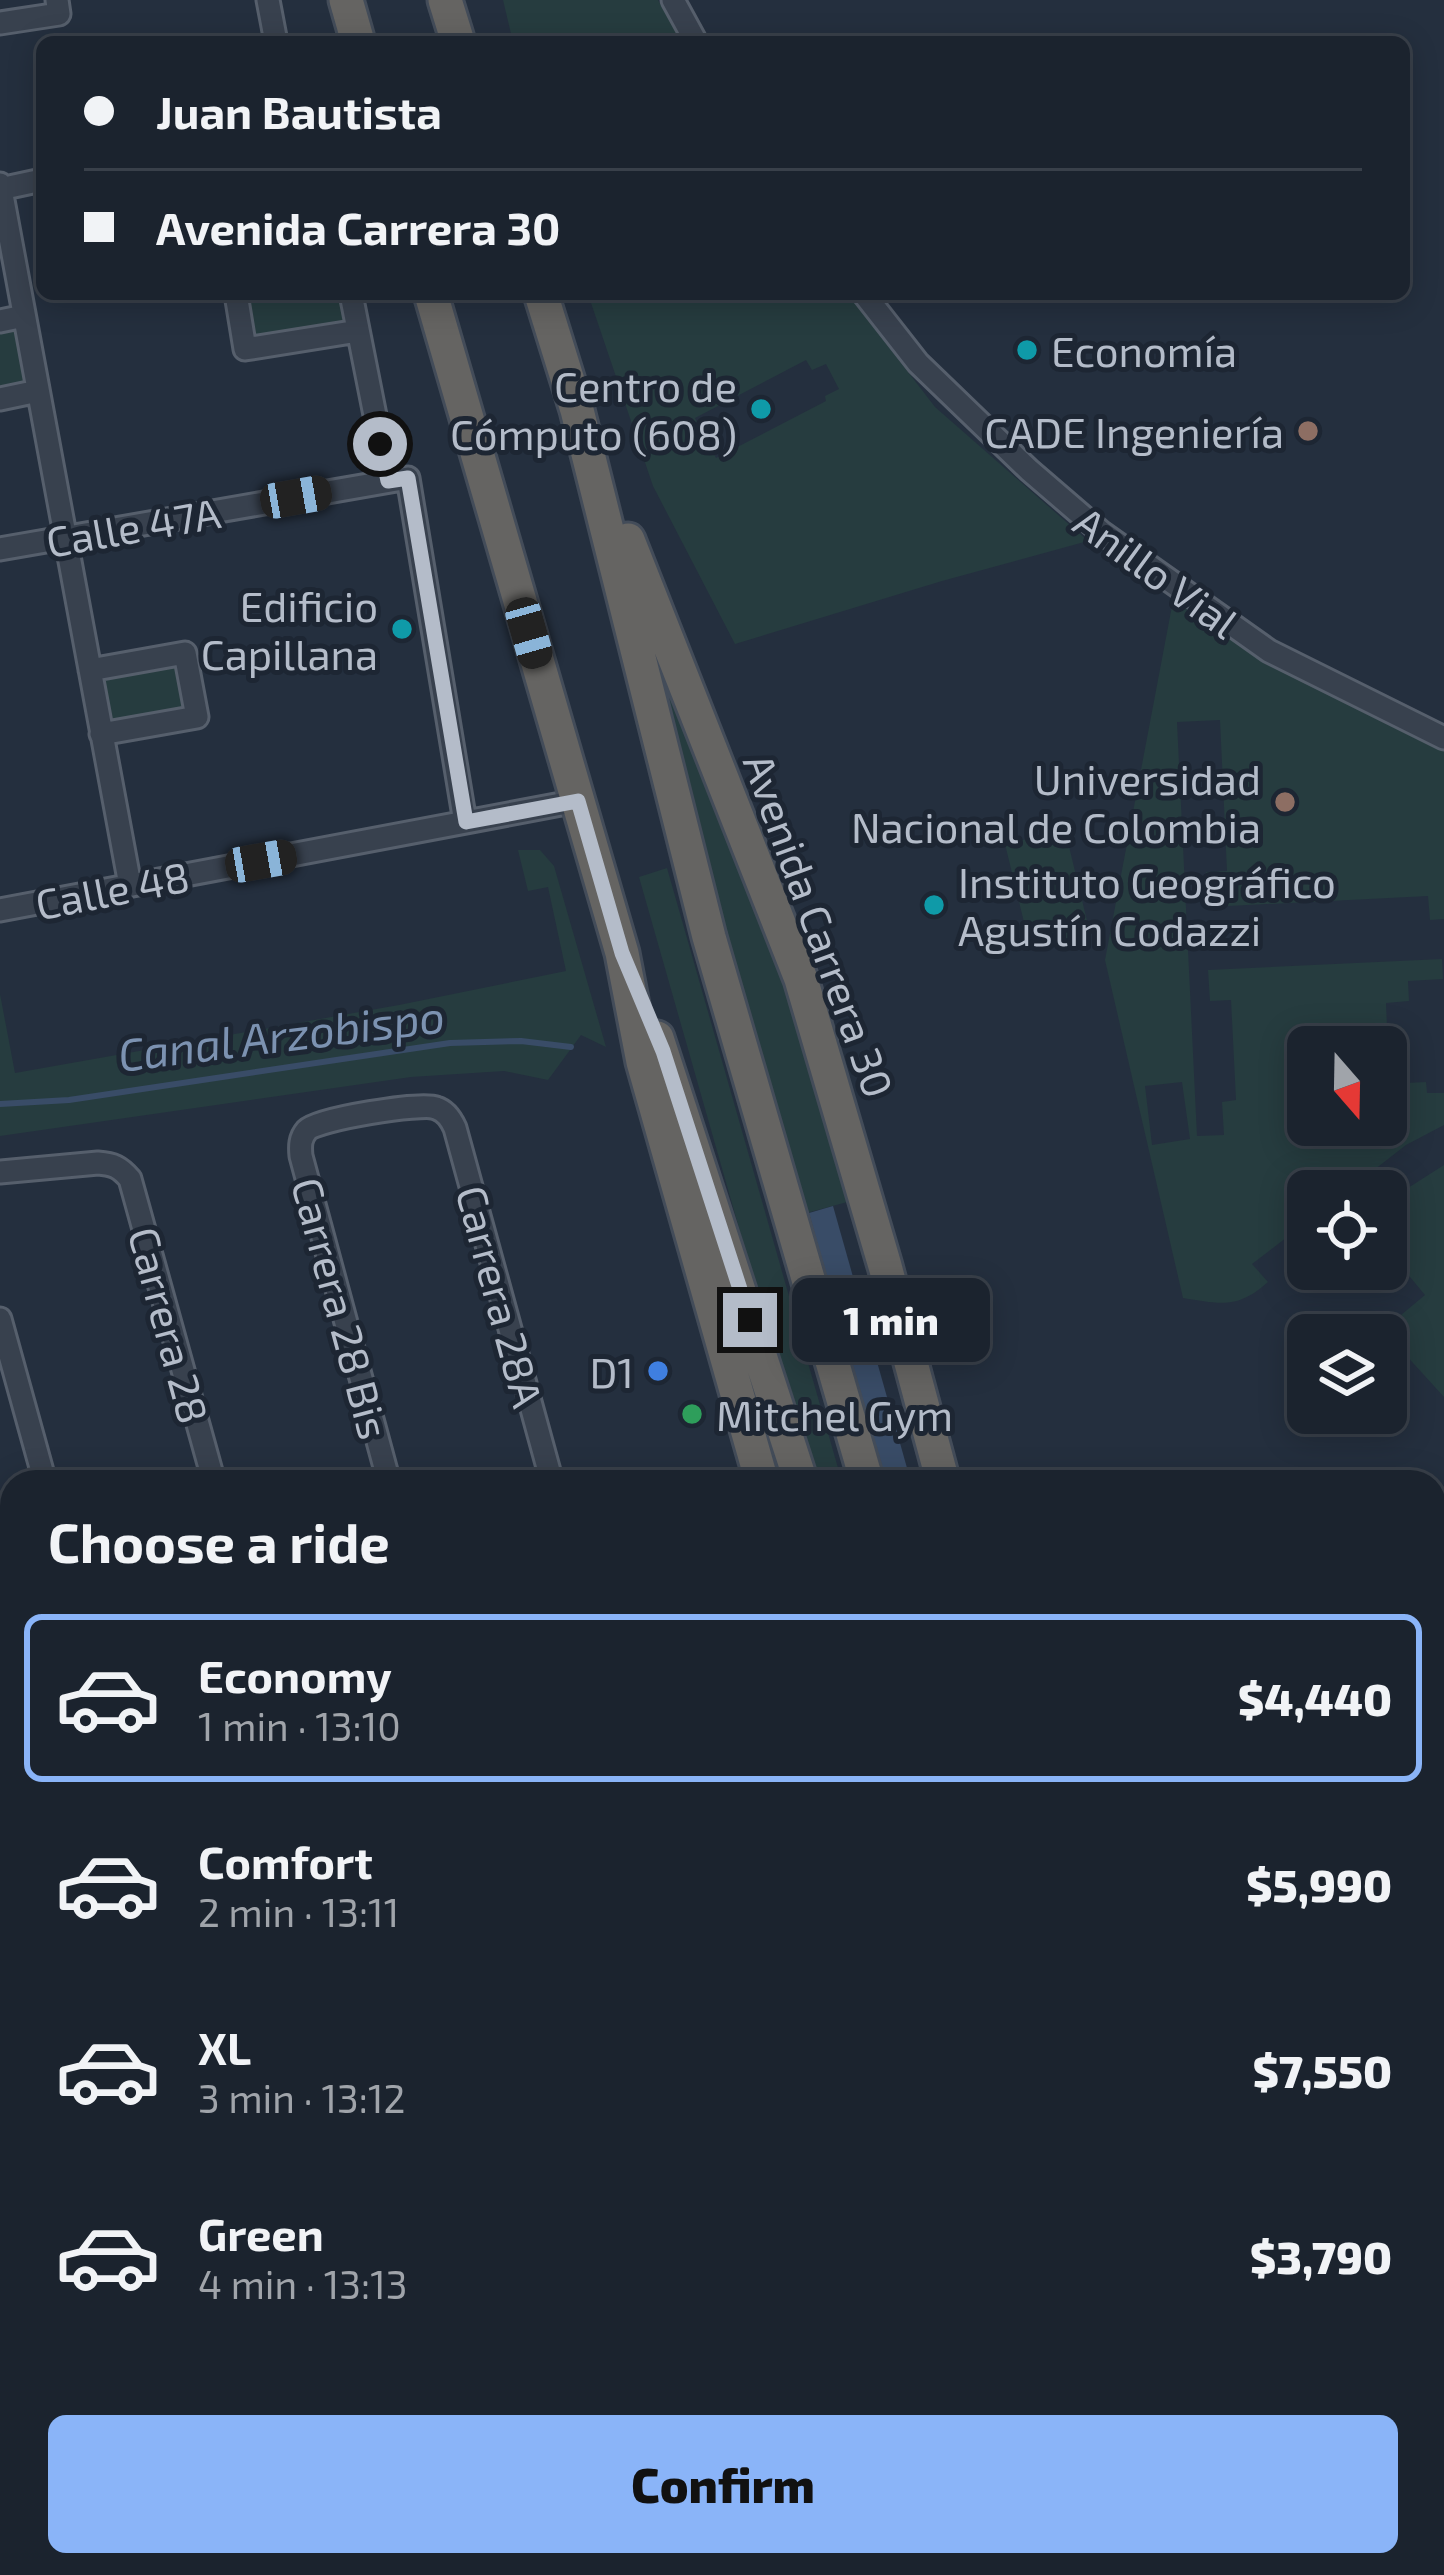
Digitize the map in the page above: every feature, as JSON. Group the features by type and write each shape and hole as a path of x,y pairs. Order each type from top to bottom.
{"highway":[{"path":"346,0 356,36"},
{"path":"445,0 456,36"},
{"path":"467,0 476,36"},
{"path":"433,300 622,953 643,1062 759,1470"},
{"name":"Avenida Carrera 30","path":"543,300 577,410 709,937 864,1470"},
{"name":"Avenida Carrera 30","path":"577,410 801,979 940,1470"},
{"path":"622,953 663,1051 797,1470"}],"street":[{"path":"0,23 59,14 57,0"},
{"path":"268,0 275,36"},
{"path":"673,0 693,36"},
{"path":"36,181 0,187 130,885"},
{"path":"237,300 245,350 358,331"},
{"path":"352,300 398,480 466,822"},
{"name":"Anillo Vial","path":"869,300 918,363 1101,532 1269,651 1444,738"},
{"path":"0,321 24,316"},
{"path":"0,399 38,392"},
{"name":"Calle 47A","path":"0,549 398,480"},
{"path":"90,670 185,653 196,717 101,734"},
{"name":"Calle 48","path":"0,910 578,801"},
{"name":"Carrera 28A","path":"303,1135 320,1122 425,1106 444,1112 455,1128 549,1470"},
{"name":"Carrera 28 Bis","path":"303,1135 301,1156 386,1470"},
{"name":"Carrera 28","path":"0,1172 98,1163 123,1170 133,1189 211,1470"},
{"path":"1,1324 42,1470"}],"green space":[{"path":"503,0 658,0 679,36 512,36"},
{"path":"237,300 352,300 358,331 245,349"},
{"path":"590,300 853,300 935,407 1088,541 735,644 653,486","holes":["806,360 812,370 826,364 839,389 825,396 826,401 716,458 695,418"]},
{"path":"24,316 38,391 0,399 0,321"},
{"path":"625,562 769,932 851,1201 799,1215"},
{"path":"1172,606 1194,607 1348,703 1444,750 1444,919 1430,920 1428,896 1208,907 1206,872 1227,871 1220,720 1177,722 1197,1136 1224,1135 1222,1102 1236,1100 1231,1000 1210,1001 1208,970 1442,959 1443,979 1408,981 1409,1001 1386,1003 1387,1026 1287,1026 1287,1146 1405,1146 1374,1170 1287,1170 1287,1237 1252,1264 1268,1282 1238,1301 1183,1298 1105,960","holes":["1182,1082 1190,1139 1152,1145 1145,1086"]},
{"path":"176,664 186,711 111,726 100,675"},
{"path":"1065,830 1090,933 1030,947 1005,844"},
{"path":"518,850 540,850 554,866 606,1047 581,1035 548,1080 504,1071 411,1077 0,1136 0,994 15,1073 566,971 548,887 528,891"},
{"path":"667,868 839,1470 814,1470 745,1249 639,877"},
{"path":"1426,1082 1427,1093 1444,1093 1444,1125 1407,1144 1407,1083"},
{"path":"1444,1165 1444,1397 1407,1356 1407,1314 1402,1314 1425,1295 1407,1273 1407,1189"}],"water":[{"path":"833,1206 908,1470 880,1470 809,1213"}],"waterway":[{"name":"Canal Arzobispo","path":"0,1104 69,1100 450,1043 521,1041 571,1047"}],"place":[{"name":"Economía","path":"1027,350"},
{"name":"Centro de Cómputo (608)","path":"761,409"},
{"name":"CADE Ingeniería","path":"1308,431"},
{"name":"Edificio Capillana","path":"402,629"},
{"name":"Universidad Nacional de Colombia","path":"1285,802"},
{"name":"Instituto Geográfico Agustín Codazzi","path":"934,905"},
{"name":"D1","path":"658,1371"},
{"name":"Mitchel Gym","path":"692,1414"}],"route":[{"path":"380,444 388,481 408,478 466,822 578,801 622,953 663,1051 750,1320"}]}
